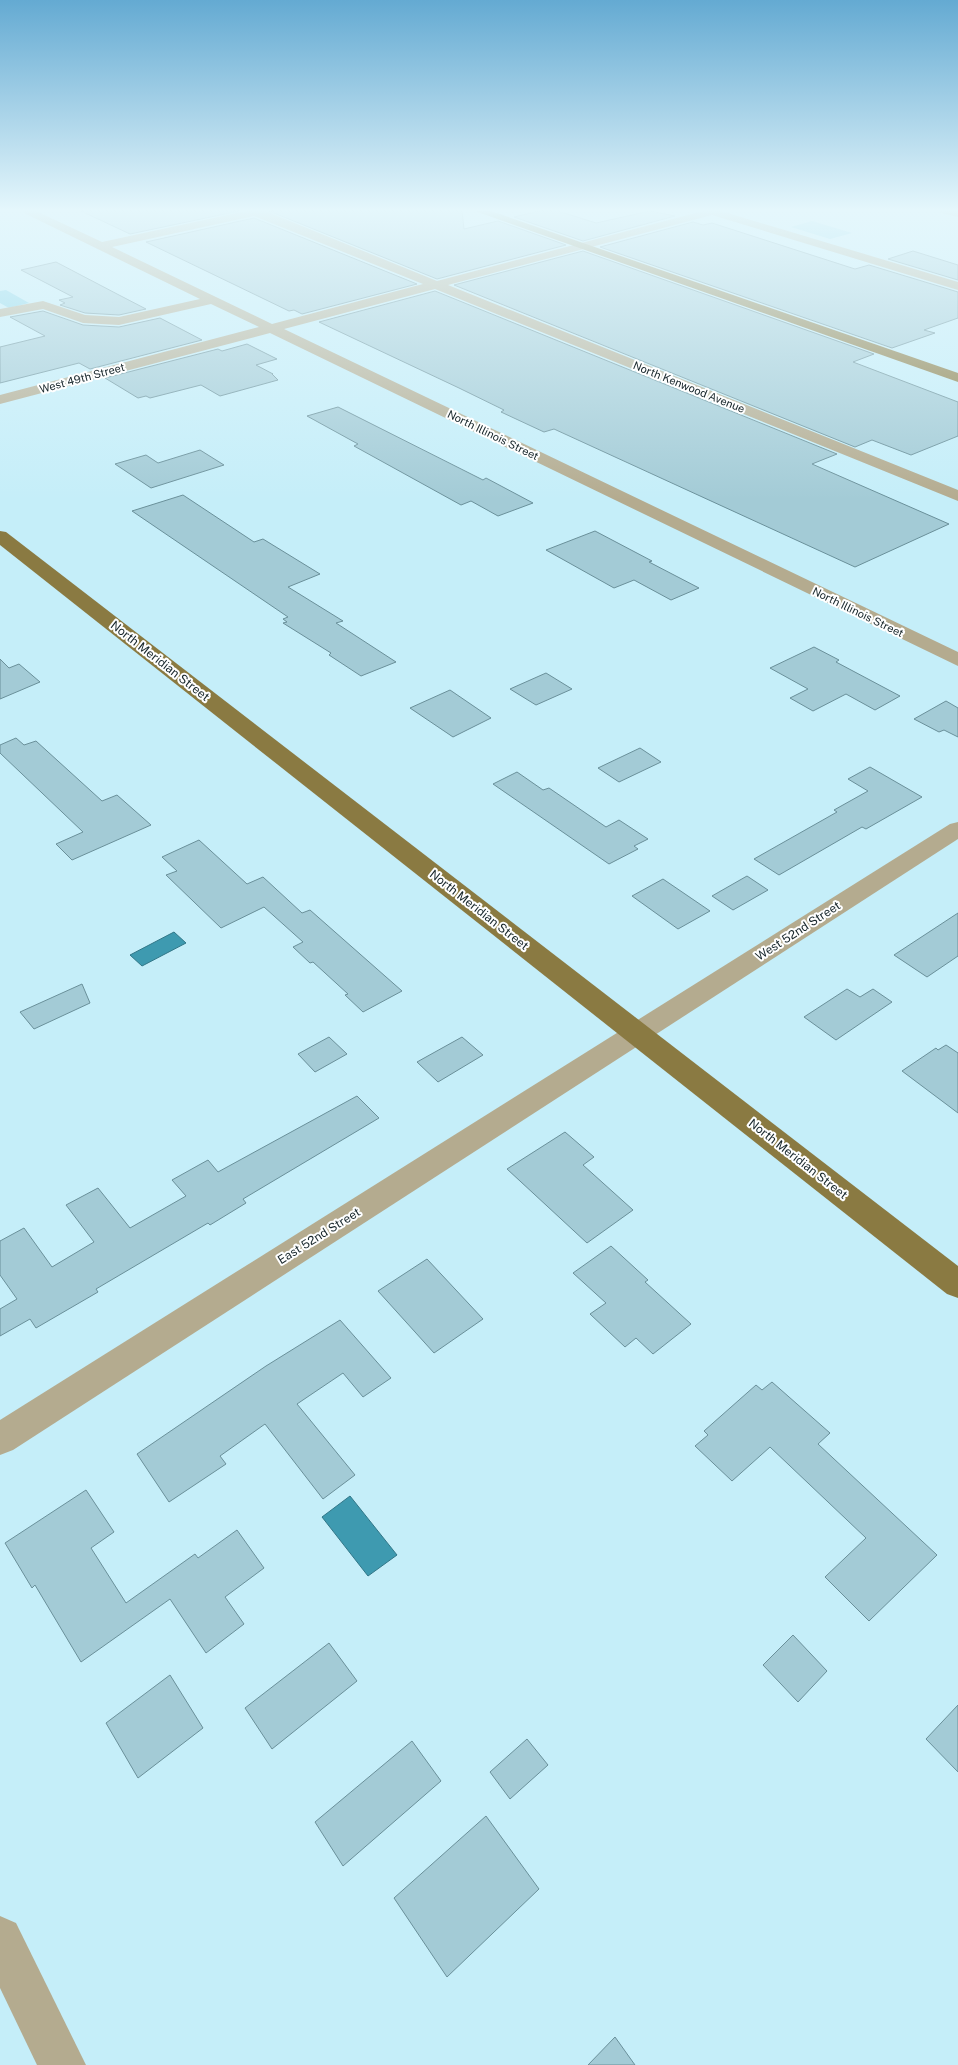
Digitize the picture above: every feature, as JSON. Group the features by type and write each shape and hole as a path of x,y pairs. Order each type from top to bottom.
{"main road":[{"path":"756,307 958,378"},
{"name":"North Meridian Street","path":"0,536 958,1284"}],"street":[{"path":"0,313 31,307"},
{"path":"56,307 82,319 119,321 183,307"},
{"name":"North Illinois Street","path":"228,307 958,660"},
{"name":"West 49th Street","path":"0,400 348,307"},
{"name":"North Kenwood Avenue","path":"494,307 958,496"},
{"name":"West 52nd Street","path":"637,1033 958,829"},
{"name":"East 52nd Street","path":"0,1439 637,1033"},
{"path":"0,1939 62,2065"}],"shaded area":[{"path":"174,932 186,943 142,966 130,955"},
{"path":"350,1496 397,1555 368,1576 322,1517"}],"building":[{"path":"67,307 143,307 146,309 119,315 85,313"},
{"path":"281,307 327,307 302,314 294,310 289,311"},
{"path":"374,307 475,307 837,454 812,464 949,524 855,567 554,429 544,432 501,412 504,410 459,388 319,322"},
{"path":"509,307 742,307 874,354 853,362 958,402 958,436 911,455 872,440 855,447"},
{"path":"775,307 958,307 958,318 924,330 935,333 892,348"},
{"path":"43,311 83,325 119,327 160,318 202,340 90,369 79,363 0,383 0,347 45,336 10,317"},
{"path":"247,344 277,359 256,365 273,374 278,380 220,396 201,385 150,398 146,396 138,398 105,378 218,349 222,351"},
{"path":"338,407 483,480 486,478 533,503 498,516 471,501 461,505 354,446 358,444 307,416"},
{"path":"200,450 224,465 151,488 115,464 146,455 158,463"},
{"path":"183,495 254,542 263,539 320,574 288,587 343,621 336,623 396,662 361,676 329,655 331,653 283,623 287,622 283,619 288,617 132,511"},
{"path":"595,531 699,588 671,600 634,580 614,588 546,550"},
{"path":"814,647 839,660 836,662 900,696 875,710 846,694 813,711 790,698 808,689 770,668"},
{"path":"0,659 9,668 19,664 40,682 0,699"},
{"path":"546,673 572,689 536,705 510,689"},
{"path":"450,690 491,718 453,737 410,708"},
{"path":"946,701 958,708 958,737 944,730 939,732 914,719"},
{"path":"16,738 24,745 36,741 102,801 117,795 151,825 72,860 56,844 83,832 0,753 0,745"},
{"path":"640,748 661,762 619,782 598,768"},
{"path":"870,767 922,797 866,829 862,827 779,875 754,859 837,812 834,810 868,791 848,779"},
{"path":"517,772 543,790 549,788 606,827 619,820 648,839 634,846 638,849 609,864 493,784"},
{"path":"199,840 247,884 263,877 302,913 310,910 402,991 363,1012 345,995 348,994 313,962 310,963 293,947 303,942 264,907 221,928 166,875 177,871 162,857"},
{"path":"747,876 768,890 733,910 712,896"},
{"path":"663,879 710,911 678,929 632,896"},
{"path":"958,913 958,956 927,977 894,955"},
{"path":"82,984 90,1003 34,1029 20,1012"},
{"path":"847,989 860,997 873,989 892,1002 836,1040 804,1017"},
{"path":"329,1037 347,1054 315,1072 298,1054"},
{"path":"462,1037 483,1055 438,1082 417,1062"},
{"path":"946,1045 958,1053 958,1113 902,1071 936,1048 938,1050"},
{"path":"357,1096 379,1118 243,1199 246,1203 210,1225 208,1223 96,1289 98,1292 36,1328 30,1319 0,1336 0,1309 17,1299 0,1275 0,1241 24,1228 52,1267 94,1242 66,1205 98,1188 130,1228 186,1196 172,1180 208,1160 218,1172"},
{"path":"565,1132 594,1157 583,1165 633,1210 587,1243 507,1169"},
{"path":"611,1246 648,1280 645,1282 691,1324 653,1354 636,1338 625,1347 590,1314 606,1303 573,1273"},
{"path":"427,1259 483,1319 434,1353 378,1291"},
{"path":"340,1320 391,1378 363,1397 343,1373 297,1404 355,1475 323,1499 265,1424 220,1456 226,1464 169,1502 137,1454 266,1366"},
{"path":"772,1382 830,1433 818,1444 937,1555 869,1621 825,1577 866,1538 770,1447 732,1481 695,1446 708,1435 704,1431 756,1385 762,1390"},
{"path":"86,1490 114,1532 91,1548 126,1603 195,1554 198,1558 237,1530 264,1568 225,1597 244,1624 206,1653 170,1599 81,1662 35,1585 32,1588 5,1543"},
{"path":"793,1635 827,1671 798,1702 763,1665"},
{"path":"329,1643 357,1681 272,1749 245,1708"},
{"path":"170,1675 203,1728 138,1778 106,1723"},
{"path":"958,1705 958,1772 926,1739"},
{"path":"527,1739 548,1765 510,1799 490,1772"},
{"path":"412,1741 441,1781 343,1866 315,1822"},
{"path":"486,1816 539,1889 447,1977 394,1898"},
{"path":"615,2037 635,2065 588,2065"}]}
